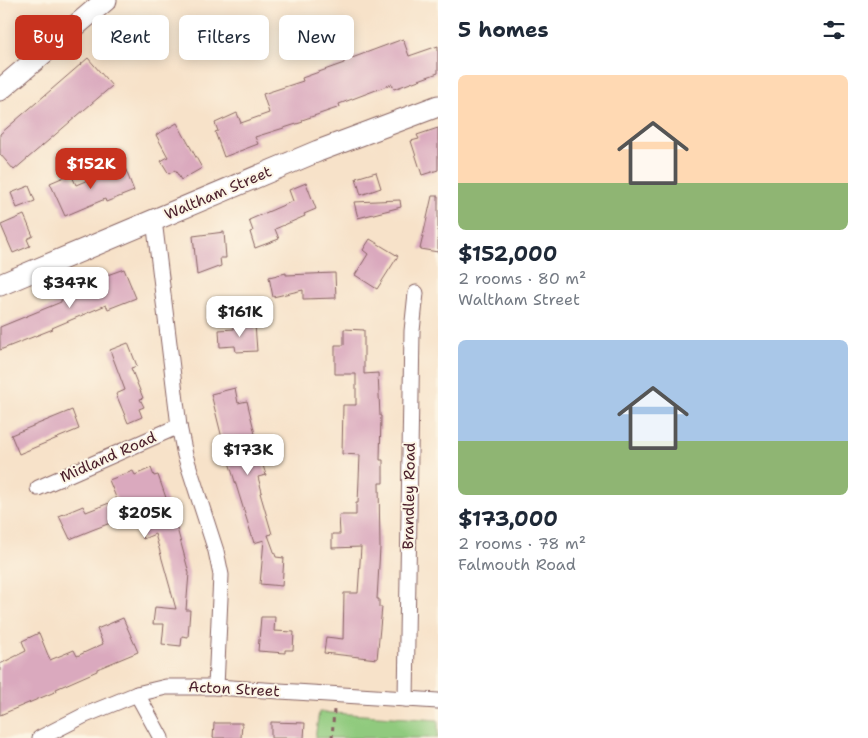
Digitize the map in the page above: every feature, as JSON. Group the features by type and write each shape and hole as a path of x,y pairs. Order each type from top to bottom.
{"street":[{"path":"0,90 106,0"},
{"name":"Waltham Street","path":"0,285 318,151 438,106"},
{"path":"154,220 178,426 185,455 216,551 221,575 216,687"},
{"name":"Brandley Road","path":"406,699 412,331 416,293"},
{"name":"Midland Road","path":"38,488 178,426"},
{"name":"Acton Street","path":"40,738 83,716 136,694 166,687 216,687 438,701"},
{"path":"136,694 160,738"}],"path":[{"path":"332,738 335,694"}],"green space":[{"path":"319,712 438,720 438,738 315,738"}],"building":[{"path":"403,39 409,56 438,46 438,73 394,89 392,84 339,104 340,107 302,120 303,122 255,137 258,144 224,157 215,132 218,131 215,123 237,113 241,123 269,113 263,94 303,81 302,78 344,63 347,60 354,60 354,57"},
{"path":"88,58 112,86 14,170 0,154 0,134"},
{"path":"177,123 202,168 181,180 175,170 169,174 161,161 168,157 156,135"},
{"path":"438,128 438,170 422,175 411,141 419,139 417,135"},
{"path":"124,165 134,191 106,202 105,199 65,216 50,183 71,174 76,185"},
{"path":"376,172 381,188 361,195 356,178"},
{"path":"306,183 316,209 275,229 279,239 255,248 250,232 253,231 249,220 293,201 289,190"},
{"path":"29,186 35,201 17,208 11,193"},
{"path":"432,196 438,196 438,252 420,249"},
{"path":"400,200 401,207 358,218 354,202"},
{"path":"24,215 33,236 27,239 30,246 13,253 1,225"},
{"path":"224,232 226,258 220,258 221,266 197,275 193,236"},
{"path":"370,239 398,256 377,289 355,275 368,254 363,250"},
{"path":"124,269 136,298 108,309 106,305 0,350 0,327 98,285 96,279"},
{"path":"286,273 286,275 335,273 336,298 303,299 303,290 273,297 269,277"},
{"path":"255,324 257,351 236,352 235,346 220,347 219,330 234,329 234,325"},
{"path":"344,329 364,330 364,374 378,373 381,416 380,460 383,460 383,483 379,483 380,548 377,599 379,599 379,607 382,607 377,659 324,653 326,637 343,639 344,593 358,593 361,547 332,548 332,534 340,534 339,515 356,515 356,503 358,503 360,455 342,454 343,405 356,405 356,374 335,374 335,345 344,345"},
{"path":"128,343 137,366 131,368 143,398 140,399 144,407 139,409 142,417 128,423 116,394 125,390 110,350"},
{"path":"235,388 238,403 247,401 255,434 253,434 266,475 258,477 262,492 260,493 272,534 268,535 276,557 284,558 282,586 260,584 264,540 254,543 224,446 211,394"},
{"path":"72,410 79,429 19,454 11,435"},
{"path":"151,468 154,476 158,475 178,532 189,573 186,610 190,610 188,637 182,636 181,646 162,644 164,624 153,624 155,607 176,609 155,534 143,539 134,514 70,539 59,516 83,506 86,512 117,500 109,480 133,471 135,475"},
{"path":"261,617 275,617 274,631 294,632 293,650 285,650 285,653 258,651"},
{"path":"123,618 138,652 97,669 97,671 56,689 57,691 0,715 0,664 26,651 22,641 39,633 50,660 74,650 77,656 103,644 97,629"},
{"path":"271,722 305,723 304,738 271,738"},
{"path":"214,723 242,723 241,738 213,738"}]}
